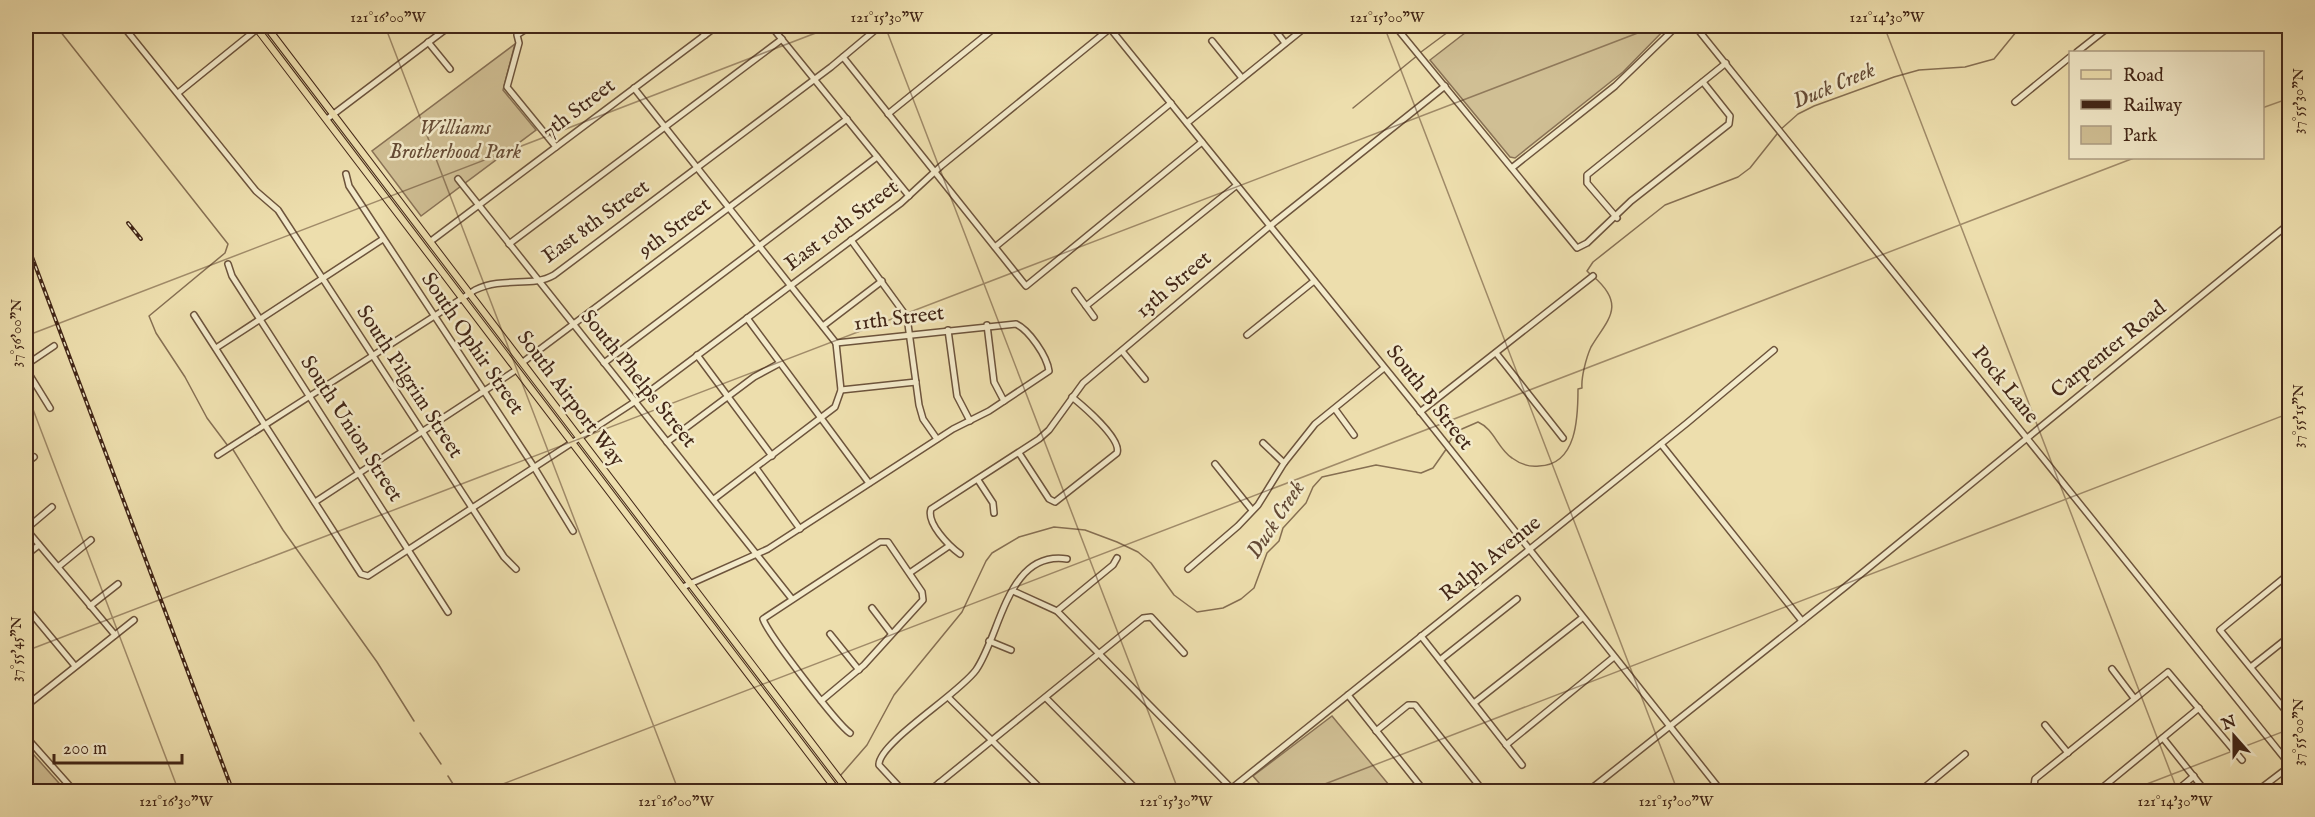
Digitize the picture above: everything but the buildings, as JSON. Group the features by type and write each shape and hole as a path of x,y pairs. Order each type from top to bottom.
{"main road":[{"name":"South Airport Way","path":"266,26 523,362 837,790"},
{"name":"South Airport Way","path":"256,27 571,443 849,792"}],"street":[{"path":"123,26 177,93 256,27"},
{"path":"327,119 450,26"},
{"path":"531,26 517,35 519,43 507,87 556,147"},
{"path":"698,26 705,35"},
{"name":"7th Street","path":"431,241 717,26"},
{"path":"771,26 909,196"},
{"name":"East 8th Street","path":"218,455 469,293 499,281 538,281 554,275 843,57 880,26"},
{"path":"888,114 997,26"},
{"name":"South B Street","path":"1110,26 1722,792"},
{"name":"East 10th Street","path":"315,502 366,576 634,402 909,196 935,171 1110,26"},
{"path":"1272,26 1286,43"},
{"path":"1187,123 1307,26"},
{"path":"1395,26 1513,167 1577,248 1587,243 1617,218 1631,201 1729,124 1730,116 1703,81"},
{"path":"1513,167 1615,86 1677,26"},
{"name":"Pock Lane","path":"1695,26 2289,766"},
{"path":"2078,51 2110,26"},
{"path":"509,244 782,39"},
{"path":"1212,41 1242,78"},
{"path":"428,42 450,69"},
{"path":"843,57 1026,286 1202,142"},
{"path":"2015,102 2069,58"},
{"path":"1617,218 1587,183 1587,175 1726,63"},
{"name":"13th Street","path":"949,546 930,512 1019,453 1049,430 1083,383 1445,86"},
{"path":"634,88 836,343"},
{"name":"South Pilgrim Street","path":"177,93 256,191 278,210 504,557 516,569"},
{"path":"995,247 1171,103"},
{"name":"9th Street","path":"523,362 847,119"},
{"path":"604,363 877,157"},
{"name":"South Ophir Street","path":"346,174 349,186 534,467 573,531"},
{"name":"South Phelps Street","path":"458,179 792,599"},
{"path":"1086,306 1237,185"},
{"name":"Carpenter Road","path":"1802,621 2289,224"},
{"path":"216,348 383,239"},
{"path":"851,240 904,310 910,334 920,411 937,439"},
{"name":"South Union Street","path":"228,264 232,276 410,549 448,612"},
{"path":"1420,412 1593,276"},
{"path":"823,326 882,281"},
{"path":"1247,335 1314,281"},
{"path":"1075,291 1094,316"},
{"path":"194,315 315,502 516,370"},
{"path":"747,318 869,483"},
{"name":"11th Street","path":"841,390 836,343 1011,323 1022,327 1046,361 1049,371 1004,401"},
{"path":"686,585 758,555 937,439 1004,401 994,382 987,325"},
{"path":"948,330 957,396 970,421"},
{"path":"50,408 26,367 54,346"},
{"name":"Ralph Avenue","path":"1231,790 1661,444 1774,350"},
{"path":"1122,351 1145,379"},
{"path":"1496,353 1563,438"},
{"path":"697,355 771,456"},
{"path":"668,442 754,377 780,363"},
{"path":"1188,569 1252,510 1284,463 1311,429 1384,368"},
{"path":"714,499 822,418 837,404 841,390 916,382"},
{"path":"1019,453 1049,499 1055,502 1117,453 1117,444 1093,414 1072,397"},
{"path":"1335,409 1354,435"},
{"path":"1263,443 1284,463"},
{"path":"1587,792 1802,621 1661,444"},
{"path":"26,463 34,458"},
{"path":"1215,464 1252,510"},
{"path":"756,468 800,529"},
{"path":"978,480 993,503 994,513"},
{"path":"52,507 26,529 115,635"},
{"path":"58,567 92,540"},
{"path":"821,701 859,670 923,598 910,573 885,540 763,619 821,701 841,727 850,733"},
{"path":"26,555 39,545"},
{"path":"910,573 949,546 960,554"},
{"path":"904,792 879,765 889,746 949,698 976,670 1022,575 1040,561 1050,558 1067,559"},
{"path":"1057,611 1113,565 1117,558"},
{"path":"2289,573 2220,630 2289,716"},
{"path":"90,606 118,584"},
{"path":"1013,591 1057,611 1231,790"},
{"path":"1440,660 1517,599"},
{"path":"26,607 75,666"},
{"path":"872,608 891,633"},
{"path":"928,792 1147,616 1151,617 1184,653"},
{"path":"1474,703 1582,618"},
{"path":"26,706 134,620"},
{"path":"830,634 859,670"},
{"path":"1421,636 1522,765"},
{"path":"2251,667 2289,636"},
{"path":"990,641 1011,650"},
{"path":"1506,745 1614,657"},
{"path":"2112,669 2134,698"},
{"path":"2038,792 2033,784 2035,779 2168,672 2242,760"},
{"path":"1348,695 1425,792"},
{"path":"949,698 1044,792"},
{"path":"1046,698 1139,792"},
{"path":"2283,707 2289,702"},
{"path":"1376,731 1408,705 1415,705 1484,792"},
{"path":"2097,792 2199,708"},
{"path":"2045,725 2068,753"},
{"path":"26,737 75,792"},
{"path":"2163,738 2206,792"},
{"path":"1919,792 1965,754"},
{"path":"2256,792 2289,766"},
{"path":"2175,792 2194,776"},
{"path":"939,783 947,792"}],"green space":[{"path":"1474,26 1668,26 1623,72 1515,158 1510,157 1430,60"},
{"name":"Williams Brotherhood Park","path":"515,44 503,90 536,130 421,216 372,151"},
{"path":"1332,716 1394,791 1282,791 1276,785 1266,791 1253,776"},
{"path":"26,746 66,791 26,791"}],"waterway":[{"path":"56,26 228,244 225,253 149,316 156,333 185,377 207,418 228,446"},
{"path":"1421,52 1456,26"},
{"name":"Duck Creek","path":"1780,130 1798,114 1814,106 1894,77 1919,70 1965,67 1994,59 2021,26"},
{"path":"1353,108 1418,55"},
{"name":"Duck Creek","path":"1590,274 1587,271 1593,262 1665,205 1738,177 1750,168 1777,134"},
{"name":"Duck Creek","path":"1449,443 1455,432 1478,422 1488,429 1507,454 1522,463 1532,466 1552,464 1568,449 1576,425 1578,389 1582,388 1587,357 1611,313 1610,296 1594,277"},
{"path":"232,448 283,530 377,662 414,721"},
{"name":"Duck Creek","path":"840,776 867,745 894,695 962,612 986,561 992,553 1019,537 1054,527 1085,530 1138,552 1151,563 1174,595 1197,612 1223,608 1241,599 1254,588 1267,553 1279,541 1283,528 1306,503 1313,487 1322,477 1376,465 1421,473 1433,468 1447,448"},
{"path":"420,733 441,764"},
{"path":"448,776 458,792"},
{"name":"Duck Creek","path":"819,792 829,783"}],"railway":[{"path":"128,223 141,239"},
{"path":"26,241 233,792"}]}
